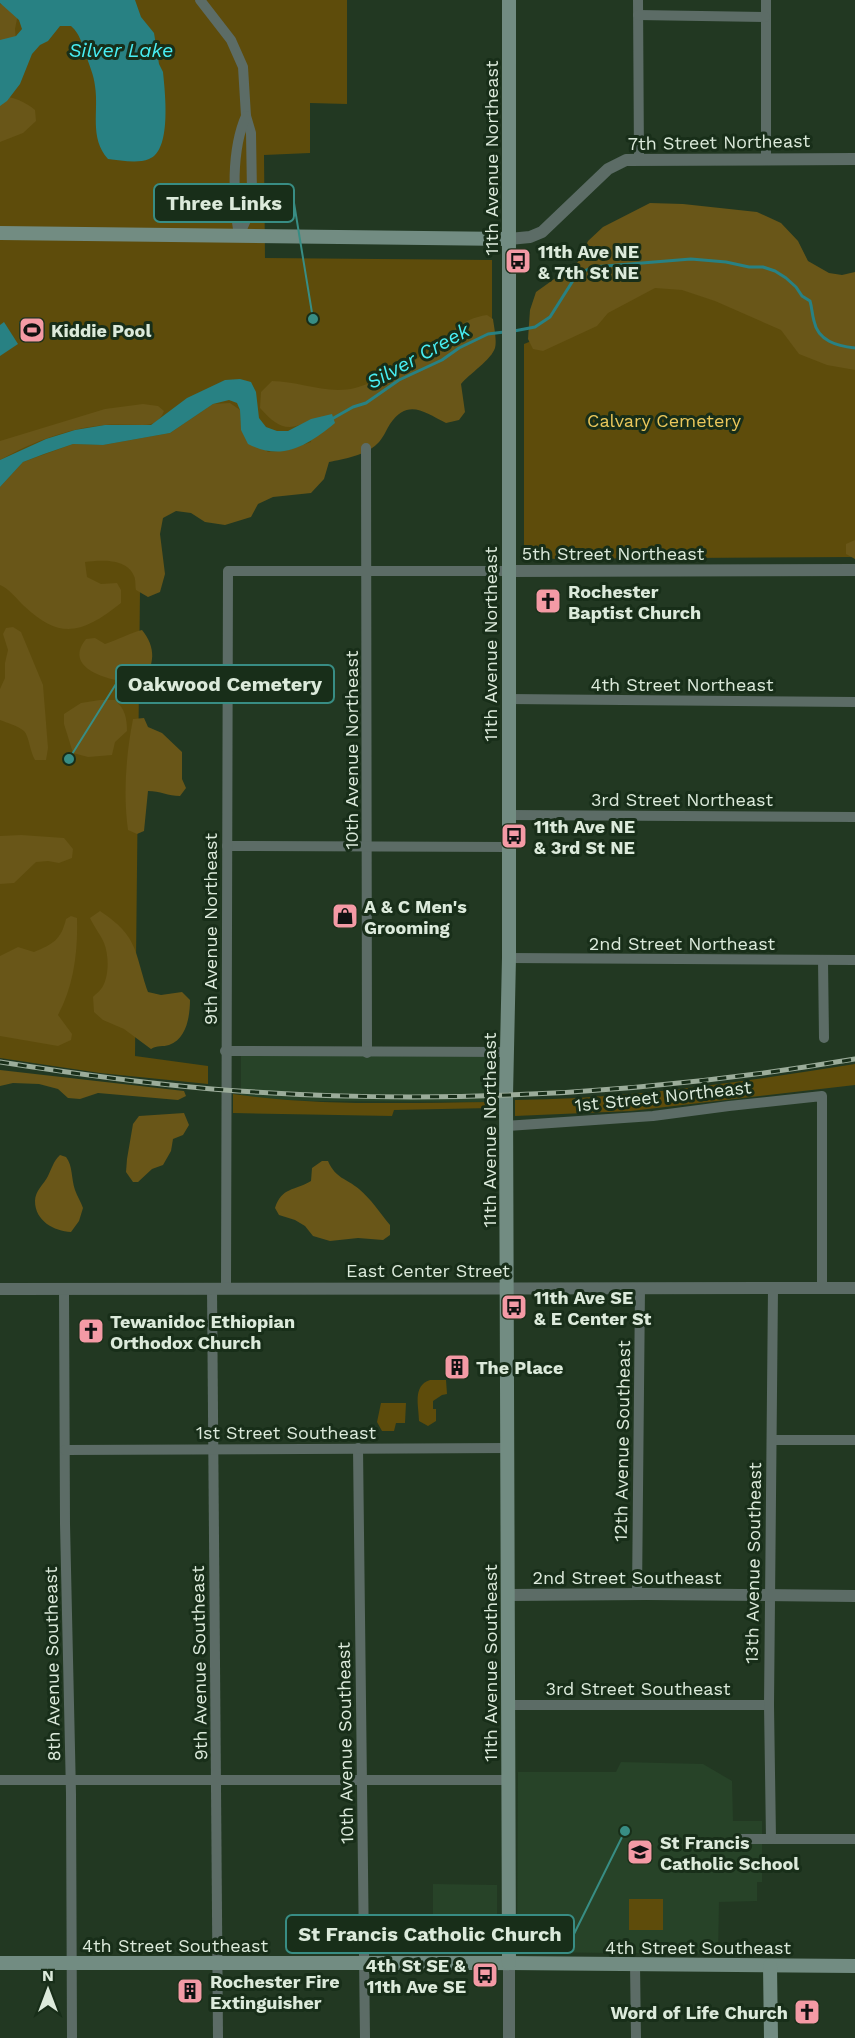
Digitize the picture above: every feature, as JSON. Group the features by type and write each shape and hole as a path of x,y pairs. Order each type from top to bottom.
{"main road":[{"name":"11th Avenue Northeast","path":"506,1288 509,815 509,0"},
{"name":"7th Street Northeast","path":"0,232 509,239"},
{"name":"11th Avenue Southeast","path":"506,1288 509,1963"},
{"name":"4th Street Southeast","path":"0,1963 855,1966"},
{"path":"770,1966 771,2038"}],"street":[{"path":"200,0 223,28 240,57 245,81 246,116 251,133 252,193 249,213 239,236"},
{"path":"638,0 639,159"},
{"path":"766,0 766,158"},
{"path":"638,15 765,17"},
{"path":"239,236 235,214 236,153 239,130 246,116"},
{"name":"7th Street Northeast","path":"509,239 530,237 542,232 608,169 626,160 855,159"},
{"name":"10th Avenue Northeast","path":"366,448 367,1053"},
{"name":"5th Street Northeast","path":"228,571 855,570"},
{"name":"9th Avenue Northeast","path":"226,1288 228,571"},
{"name":"4th Street Northeast","path":"508,699 855,702"},
{"name":"3rd Street Northeast","path":"509,815 855,817"},
{"path":"227,846 508,847"},
{"name":"2nd Street Northeast","path":"508,958 855,960"},
{"path":"824,960 824,1038"},
{"path":"225,1051 507,1052"},
{"name":"1st Street Northeast","path":"506,1126 653,1116 822,1096 822,1288"},
{"name":"9th Avenue Southeast","path":"212,1288 218,2038"},
{"name":"12th Avenue Southeast","path":"638,1594 640,1288"},
{"name":"13th Avenue Southeast","path":"771,1839 769,1705 773,1288"},
{"name":"East Center Street","path":"0,1289 855,1288"},
{"name":"8th Avenue Southeast","path":"64,1290 72,2038"},
{"path":"773,1440 855,1440"},
{"name":"10th Avenue Southeast","path":"358,1448 365,2038"},
{"name":"1st Street Southeast","path":"65,1450 507,1448"},
{"name":"2nd Street Southeast","path":"508,1595 855,1596"},
{"name":"3rd Street Southeast","path":"507,1705 769,1705"},
{"path":"0,1779 508,1780"},
{"path":"742,1839 855,1839"},
{"name":"11th Avenue Southeast","path":"508,2038 509,1963"},
{"path":"635,1964 636,2038"}],"shaded area":[{"path":"0,4 10,6 18,14 16,39 0,51"},
{"path":"0,96 19,100 31,107 35,110 36,121 23,133 0,142"},
{"path":"650,203 757,212 781,223 798,241 808,261 829,273 842,275 855,272 855,370 827,365 799,354 781,330 715,301 682,290 655,288 608,313 597,326 543,351 533,349 528,339 530,310 536,292 578,262 588,241 603,227"},
{"path":"487,315 493,319 495,348 493,353 461,384 465,412 459,420 446,423 416,410 403,411 372,448 354,456 329,462 324,479 311,493 273,497 258,504 251,517 225,525 205,522 191,513 176,511 163,518 160,534 165,574 160,592 148,597 136,590 135,578 130,570 119,563 85,562 87,577 101,584 117,583 121,590 121,603 95,621 72,629 49,625 0,585 0,487 23,462 73,444 103,445 170,433 213,404 230,403 240,410 241,430 268,452 288,450 311,442 312,419 290,427 278,424 266,415 260,408 261,392 272,381 334,390 362,386 411,363 461,324"},
{"path":"143,404 158,406 164,411 156,422 143,425 105,425 78,429 25,447 0,460 0,441 105,409"},
{"path":"855,540 855,559 846,554 846,544"},
{"path":"13,627 21,632 43,685 48,748 46,760 35,760 24,731 0,720 0,689 5,678 8,650 3,634 6,628"},
{"path":"142,630 150,643 152,656 149,670 140,683 106,678 86,667 80,659 80,650 86,639 95,638 105,644"},
{"path":"115,700 118,703 125,714 127,731 115,742 112,755 88,757 73,753 64,724 64,714 81,703"},
{"path":"144,718 148,727 162,733 182,752 182,779 186,788 180,796 148,791 144,831 137,834 128,830 126,774 133,719"},
{"path":"0,836 64,838 73,849 72,858 59,863 36,862 14,883 0,884"},
{"path":"100,911 113,920 129,937 148,992 161,995 182,992 190,1000 184,1032 175,1042 151,1049 124,1029 103,1020 94,1012 93,997 103,986 108,965 104,943 90,918"},
{"path":"71,916 77,918 76,956 68,992 58,1015 72,1034 71,1040 58,1046 0,1036 0,956 18,947 34,952 46,946 59,937 66,919"},
{"path":"241,1055 491,1057 491,1102 313,1101 266,1099 241,1095"},
{"path":"0,1070 184,1091 186,1096 178,1100 98,1093 80,1099 68,1098 58,1089 39,1084 13,1083 0,1086"},
{"path":"184,1113 189,1125 183,1135 173,1139 171,1151 163,1165 152,1169 138,1182 133,1182 126,1172 133,1124 139,1116"},
{"path":"60,1155 66,1157 68,1161 75,1190 83,1208 79,1221 71,1232 58,1230 47,1224 38,1214 35,1201 36,1194"},
{"path":"322,1161 328,1161 338,1175 368,1197 390,1225 390,1235 383,1240 358,1238 330,1241 313,1236 305,1226 279,1215 275,1208 281,1196 311,1181 312,1168"},
{"name":"St Francis Catholic School","path":"621,1762 703,1764 732,1781 733,1821 762,1821 762,1882 757,1882 757,1901 719,1902 718,1954 517,1952 518,1772 616,1772"},
{"path":"433,1884 497,1885 497,1951 433,1951"}],"green space":[{"path":"0,0 347,0 347,104 310,103 310,153 264,155 265,258 492,260 492,354 269,466 141,498 135,1056 208,1066 208,1084 100,1073 0,1058"},
{"name":"Calvary Cemetery","path":"683,280 855,358 855,557 524,559 524,344 554,332 597,295"},
{"path":"855,1064 855,1085 631,1111 515,1116 515,1100 643,1093"},
{"path":"233,1094 330,1102 491,1102 491,1108 394,1110 392,1116 233,1113"},
{"path":"430,1380 446,1380 447,1394 433,1401 436,1421 428,1426 419,1421 418,1397 421,1387"},
{"path":"381,1403 406,1403 405,1423 396,1423 394,1431 382,1431 377,1422"},
{"path":"629,1899 663,1899 663,1930 629,1930"}],"water":[{"name":"Silver Lake","path":"0,0 135,0 141,17 154,33 159,64 163,72 164,133 156,154 149,159 128,161 108,159 102,151 96,124 94,78 80,39 71,26 60,26 48,41 40,45 32,54 20,84 7,101 0,106 0,40 16,36 22,29 19,20 0,3"},
{"name":"Kiddie Pool","path":"22,318 42,322 41,330 32,341 29,340 19,323"},
{"path":"4,322 18,344 0,356 0,325"},
{"path":"240,379 251,382 256,392 259,418 266,427 277,431 288,431 311,419 332,414 335,423 315,438 294,448 284,451 261,449 248,444 241,430 240,410 237,403 229,400 213,404 170,433 103,445 73,444 44,454 23,462 0,487 0,460 46,439 75,430 105,425 151,425 187,398 225,380"}],"waterway":[{"name":"Silver Creek","path":"514,331 535,327 550,317 574,279 580,273 593,267 691,259 763,267 775,271 786,278 802,296 810,301 816,328 824,338 835,344 855,348"},
{"name":"Silver Creek","path":"330,420 353,407 366,403 399,380 442,360 459,348 488,334 504,332"}],"railway":[{"path":"0,1062 212,1089 373,1097 534,1094 615,1089 695,1081 855,1059"}],"place":[{"name":"11th Ave NE & 7th St NE","path":"518,261"},
{"name":"Three Links","path":"313,319"},
{"name":"Kiddie Pool","path":"32,330"},
{"name":"Rochester Baptist Church","path":"548,601"},
{"name":"Oakwood Cemetery","path":"69,759"},
{"name":"11th Ave NE & 3rd St NE","path":"514,836"},
{"name":"A & C Men's Grooming","path":"345,916"},
{"name":"11th Ave SE & E Center St","path":"514,1307"},
{"name":"Tewanidoc Ethiopian Orthodox Church","path":"91,1331"},
{"name":"The Place","path":"457,1367"},
{"name":"St Francis Catholic Church","path":"625,1831"},
{"name":"St Francis Catholic School","path":"640,1852"},
{"name":"4th St SE & 11th Ave SE","path":"485,1975"},
{"name":"Rochester Fire Extinguisher","path":"190,1991"},
{"name":"Word of Life Church","path":"807,2012"}]}
